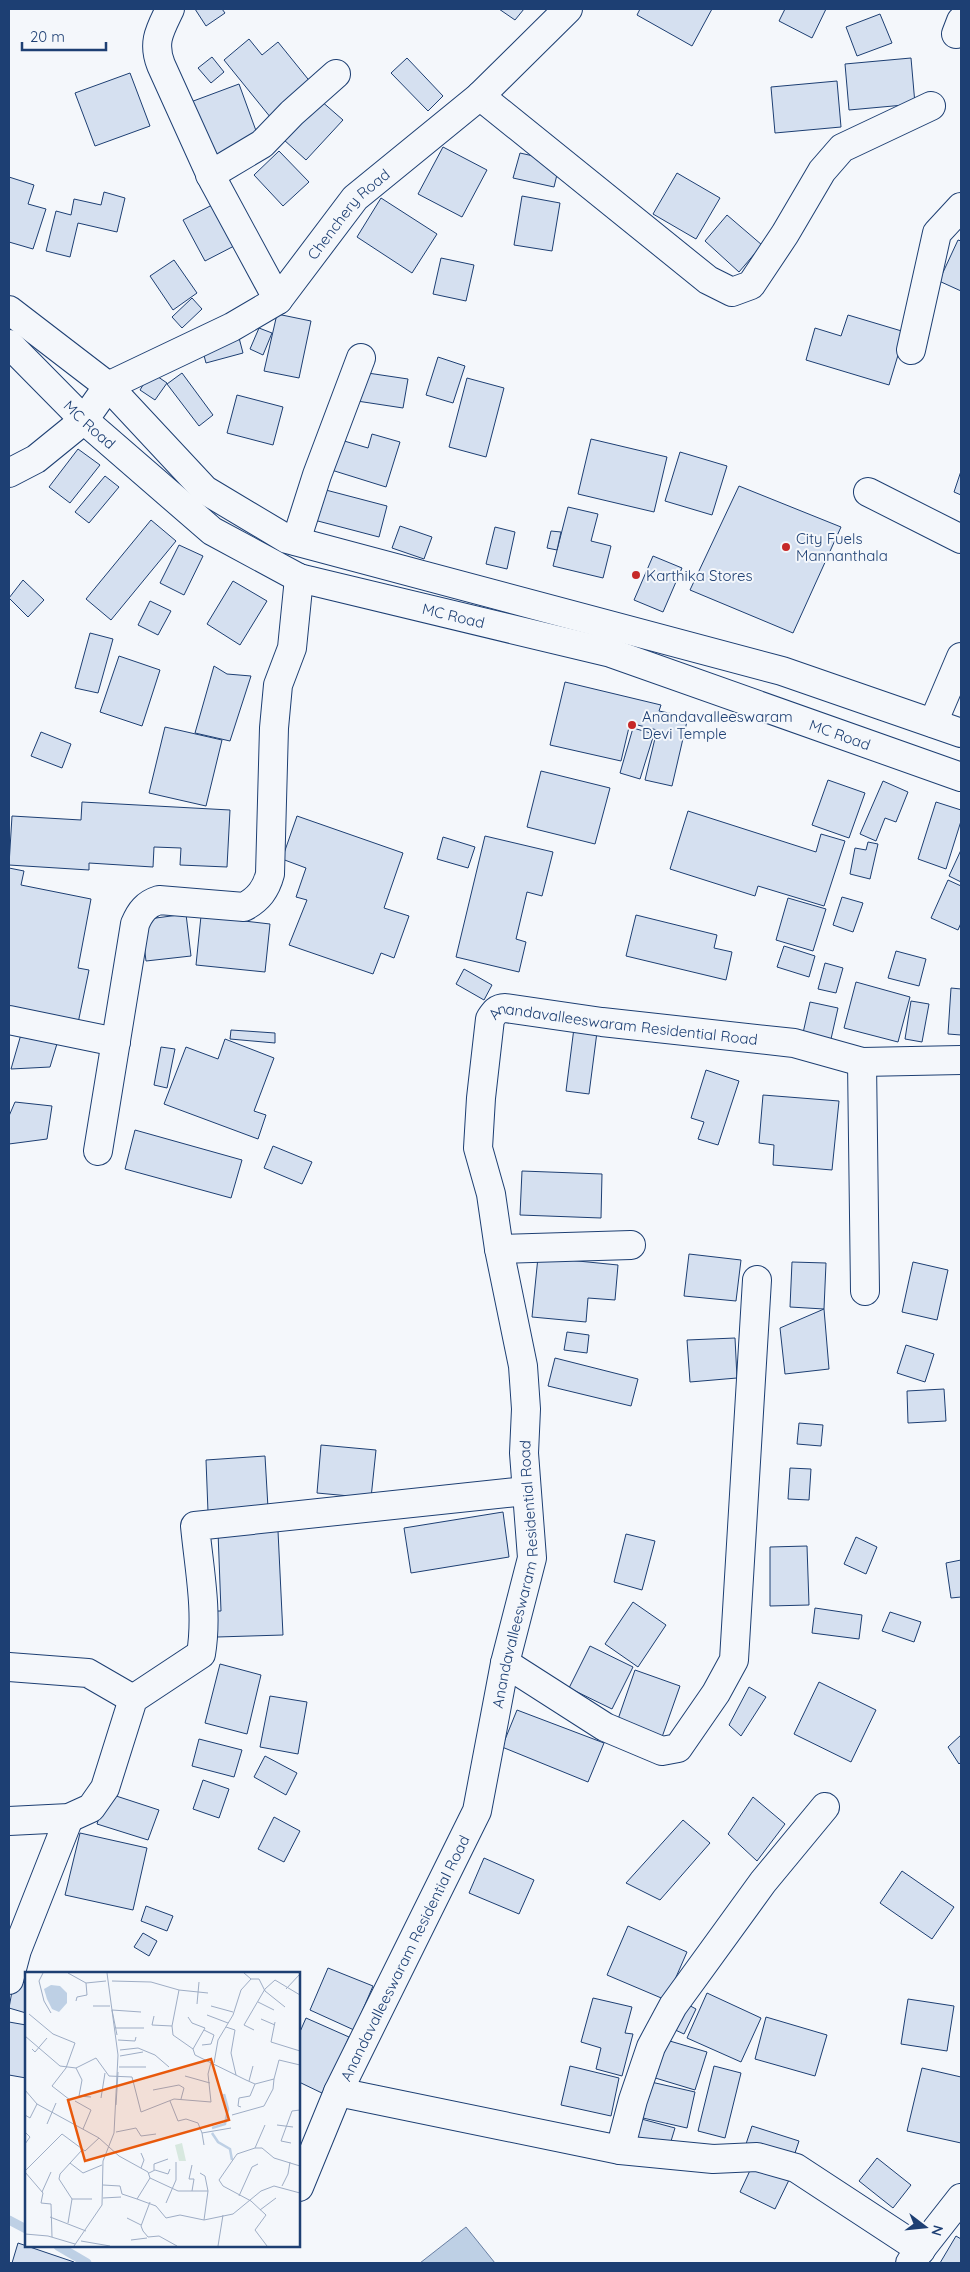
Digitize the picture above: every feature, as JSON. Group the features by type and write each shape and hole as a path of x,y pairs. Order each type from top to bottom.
{"street":[{"path":"170,9 158,37 156,52 210,175 278,300"},
{"name":"Chenchery Road","path":"108,386 232,327 278,300 355,198 480,96 568,9"},
{"path":"210,175 262,144 292,113 336,74"},
{"path":"480,96 708,280 732,292 751,284 785,234 822,171 842,148 931,106"},
{"path":"911,350 937,233 961,207"},
{"name":"MC Road","path":"9,310 108,386 205,490 287,539 782,671 961,733"},
{"name":"MC Road","path":"9,344 84,420 212,531 298,578 611,653 961,777"},
{"path":"296,541 316,475 361,358"},
{"path":"9,473 36,459 84,420 108,386"},
{"path":"868,492 961,539"},
{"path":"98,1151 135,924 144,908 150,903 160,900 244,906 253,902 267,885 270,874 274,728 278,685 292,648 298,578"},
{"path":"933,723 961,657"},
{"name":"Anandavalleeswaram Residential Road","path":"915,2256 796,2168 757,2157 713,2159 620,2150 338,2092 477,1811 505,1663 532,1558 524,1453 526,1409 523,1366 499,1249 491,1194 478,1148 481,1098 490,1019 501,1008 794,1043 862,1062 961,1060"},
{"path":"9,1020 116,1042"},
{"path":"862,1062 865,1290"},
{"path":"499,1249 631,1244"},
{"path":"505,1663 604,1727 662,1751 678,1748 716,1693 734,1660 757,1280"},
{"path":"9,1821 69,1818 91,1808 106,1788 133,1699 201,1654 204,1634 203,1600 195,1526 526,1491"},
{"path":"9,1667 88,1673 133,1699"},
{"path":"620,2150 633,2100 651,2047 673,2006 763,1882 825,1807"},
{"path":"9,1980 17,1950 69,1818"},
{"path":"300,2185 338,2092"},
{"path":"915,2256 961,2198"}],"water":[{"path":"466,2227 495,2263 420,2263"}],"building":[{"path":"195,9 222,9 225,13 206,26"},
{"path":"499,9 524,9 515,20"},
{"path":"640,9 712,9 692,46 637,15"},
{"path":"785,9 826,9 812,38 779,21"},
{"path":"880,14 892,43 857,56 846,27"},
{"path":"249,39 262,55 278,42 312,84 271,118 224,60"},
{"path":"212,57 224,72 211,83 198,68"},
{"path":"407,58 443,96 428,111 391,73"},
{"path":"911,58 915,104 849,110 845,64"},
{"path":"130,73 150,126 95,146 75,93"},
{"path":"837,81 841,127 775,133 771,87"},
{"path":"239,84 259,139 208,159 188,103"},
{"path":"320,100 343,120 306,160 283,139"},
{"path":"443,147 487,170 462,217 418,194"},
{"path":"279,151 309,182 283,206 254,175"},
{"path":"520,153 560,162 554,187 513,178"},
{"path":"677,173 720,198 696,239 653,214"},
{"path":"9,177 34,185 28,204 46,209 33,249 9,242"},
{"path":"104,192 125,198 117,232 78,223 70,257 46,251 56,211 71,215 74,199 101,205"},
{"path":"522,196 560,203 552,251 514,245"},
{"path":"381,198 437,234 412,273 357,237"},
{"path":"214,204 236,245 205,261 183,220"},
{"path":"727,215 762,245 739,272 705,241"},
{"path":"958,240 961,241 961,291 939,281"},
{"path":"441,258 474,265 466,301 433,294"},
{"path":"174,260 197,293 173,310 150,276"},
{"path":"192,298 202,309 182,328 172,317"},
{"path":"277,314 311,321 299,378 264,371"},
{"path":"848,315 905,332 889,385 806,360 815,328 841,336"},
{"path":"259,328 272,333 263,355 250,349"},
{"path":"238,334 243,353 206,363 201,344"},
{"path":"438,357 465,366 453,403 426,395"},
{"path":"151,372 167,383 155,400 140,390"},
{"path":"361,372 408,379 403,408 357,401"},
{"path":"182,373 213,415 199,426 167,384"},
{"path":"467,378 504,388 486,457 449,447"},
{"path":"237,395 283,407 273,445 227,433"},
{"path":"372,434 400,442 386,487 325,468 334,438 368,448"},
{"path":"591,439 667,457 654,512 578,494"},
{"path":"78,449 100,465 70,503 49,487"},
{"path":"680,452 727,466 712,515 665,501"},
{"path":"961,471 961,495 954,492"},
{"path":"105,476 119,487 89,523 75,512"},
{"path":"739,486 841,527 793,633 690,590"},
{"path":"322,489 387,506 379,537 314,520"},
{"path":"568,507 598,514 591,541 611,546 603,578 553,566"},
{"path":"151,520 176,541 111,620 86,599"},
{"path":"400,526 432,537 424,559 392,548"},
{"path":"495,527 515,532 507,569 486,564"},
{"path":"551,531 561,532 557,550 547,548"},
{"path":"179,545 203,556 184,595 160,583"},
{"path":"653,556 682,568 663,612 634,600"},
{"path":"23,580 44,600 28,617 9,598"},
{"path":"233,581 267,601 240,645 207,624"},
{"path":"150,601 171,611 158,635 138,625"},
{"path":"90,633 113,639 98,693 75,688"},
{"path":"119,656 160,670 142,726 100,712"},
{"path":"214,666 227,674 251,676 230,741 195,733"},
{"path":"565,682 661,705 659,711 688,717 672,786 645,780 657,730 630,723 621,761 550,745"},
{"path":"165,727 222,740 206,806 149,793"},
{"path":"633,728 654,734 640,779 620,773"},
{"path":"41,732 71,744 62,768 31,756"},
{"path":"541,771 610,788 595,844 527,827"},
{"path":"828,780 865,793 849,838 812,825"},
{"path":"883,781 908,792 896,822 885,818 876,841 860,834"},
{"path":"82,802 230,810 227,867 180,865 181,848 154,847 153,867 89,863 89,870 9,865 12,816 81,820"},
{"path":"936,802 961,810 961,821 946,869 918,859"},
{"path":"688,811 816,852 821,834 845,841 824,906 758,886 755,896 670,869"},
{"path":"297,816 403,853 384,908 409,916 394,958 381,953 373,974 289,945 307,900 296,897 306,868 282,859"},
{"path":"485,836 553,852 542,896 527,892 516,939 526,942 519,972 456,957"},
{"path":"443,837 475,847 468,868 437,859"},
{"path":"868,842 878,844 870,879 850,874 855,848 866,850"},
{"path":"961,850 961,882 949,876"},
{"path":"9,868 24,871 21,885 91,899 78,968 89,970 77,1028 9,1015"},
{"path":"948,880 961,886 961,923 958,930 931,918"},
{"path":"842,897 863,903 853,932 833,925"},
{"path":"788,898 826,909 813,951 776,940"},
{"path":"186,914 191,956 146,961 141,920"},
{"path":"636,915 717,935 714,948 732,952 726,980 626,956"},
{"path":"201,916 270,924 265,972 196,965"},
{"path":"784,946 815,956 809,977 777,967"},
{"path":"896,951 926,959 919,986 888,978"},
{"path":"825,963 843,968 836,993 818,989"},
{"path":"464,969 492,985 484,1000 456,984"},
{"path":"856,982 910,997 898,1042 844,1028"},
{"path":"951,988 961,989 961,1035 948,1034"},
{"path":"911,1001 929,1004 922,1042 905,1039"},
{"path":"810,1002 838,1008 831,1039 803,1033"},
{"path":"574,1028 597,1032 589,1094 566,1091"},
{"path":"231,1030 275,1033 275,1043 230,1039"},
{"path":"22,1031 59,1037 50,1067 11,1069"},
{"path":"225,1039 274,1058 254,1111 266,1115 258,1139 164,1104 186,1047 218,1059"},
{"path":"161,1047 175,1049 167,1088 154,1085"},
{"path":"706,1070 739,1081 718,1145 698,1139 704,1122 691,1118"},
{"path":"763,1095 839,1101 832,1170 773,1165 774,1145 759,1143"},
{"path":"15,1102 52,1106 47,1139 9,1144 9,1116"},
{"path":"135,1130 242,1160 231,1198 125,1169"},
{"path":"273,1146 312,1162 302,1184 264,1168"},
{"path":"522,1171 602,1174 601,1218 520,1215"},
{"path":"689,1254 741,1260 736,1301 684,1296"},
{"path":"538,1257 618,1265 615,1300 588,1298 586,1322 532,1317"},
{"path":"792,1262 826,1263 824,1309 790,1307"},
{"path":"913,1262 948,1270 937,1320 902,1312"},
{"path":"824,1309 829,1369 785,1374 780,1328"},
{"path":"567,1332 589,1335 587,1353 564,1350"},
{"path":"735,1338 737,1378 690,1382 687,1340"},
{"path":"906,1345 934,1354 925,1382 897,1373"},
{"path":"555,1358 638,1379 631,1406 548,1386"},
{"path":"944,1389 946,1421 908,1423 907,1391"},
{"path":"799,1423 823,1425 821,1446 797,1444"},
{"path":"321,1445 376,1450 371,1498 317,1493"},
{"path":"265,1456 268,1508 208,1512 206,1460"},
{"path":"790,1468 811,1469 809,1500 788,1499"},
{"path":"503,1512 509,1557 411,1573 404,1528"},
{"path":"278,1531 283,1635 217,1637 216,1611 221,1611 218,1532"},
{"path":"626,1534 655,1541 642,1590 614,1582"},
{"path":"856,1537 877,1547 866,1574 844,1564"},
{"path":"807,1546 809,1605 770,1606 770,1547"},
{"path":"961,1560 961,1597 951,1598 946,1563"},
{"path":"633,1602 666,1625 638,1667 605,1644"},
{"path":"815,1608 862,1615 859,1639 812,1633"},
{"path":"890,1612 921,1622 914,1642 882,1631"},
{"path":"590,1646 633,1667 612,1709 569,1688"},
{"path":"220,1664 261,1675 247,1734 205,1723"},
{"path":"635,1670 680,1686 661,1740 616,1725"},
{"path":"819,1682 876,1710 851,1762 794,1734"},
{"path":"749,1687 766,1697 741,1736 729,1725"},
{"path":"270,1696 307,1702 298,1754 260,1747"},
{"path":"517,1710 604,1743 588,1782 502,1747"},
{"path":"961,1735 961,1762 959,1764 948,1747"},
{"path":"199,1739 242,1750 234,1777 192,1766"},
{"path":"265,1756 297,1773 286,1795 254,1777"},
{"path":"203,1780 229,1789 219,1818 193,1809"},
{"path":"107,1793 159,1810 148,1840 97,1824"},
{"path":"753,1797 785,1824 757,1861 728,1834"},
{"path":"274,1817 300,1831 284,1862 258,1849"},
{"path":"683,1820 710,1843 660,1900 626,1883"},
{"path":"80,1833 147,1848 133,1910 65,1895"},
{"path":"484,1858 534,1880 519,1914 469,1893"},
{"path":"902,1871 954,1907 932,1939 880,1903"},
{"path":"146,1906 173,1916 167,1931 141,1921"},
{"path":"628,1926 687,1952 666,2000 607,1975"},
{"path":"143,1933 157,1941 149,1956 134,1947"},
{"path":"328,1968 373,1986 354,2030 310,2010"},
{"path":"14,1980 25,1983 25,2013 9,2008"},
{"path":"707,1993 761,2018 741,2062 687,2038"},
{"path":"593,1998 632,2007 625,2033 633,2034 622,2076 596,2069 601,2048 581,2042"},
{"path":"908,1999 954,2006 947,2051 901,2044"},
{"path":"683,2002 696,2009 684,2034 671,2028"},
{"path":"766,2017 827,2035 815,2076 755,2059"},
{"path":"306,2018 349,2037 324,2094 300,2082 300,2032"},
{"path":"9,2022 25,2025 25,2078 9,2075"},
{"path":"663,2039 707,2052 695,2090 652,2077"},
{"path":"570,2066 619,2078 611,2116 561,2105"},
{"path":"714,2066 741,2073 725,2138 698,2131"},
{"path":"922,2068 961,2077 961,2143 907,2131"},
{"path":"651,2082 695,2092 687,2128 643,2118"},
{"path":"634,2117 675,2128 668,2151 628,2141"},
{"path":"752,2126 799,2141 793,2159 746,2144"},
{"path":"877,2158 911,2185 893,2208 859,2181"},
{"path":"753,2164 789,2180 775,2209 740,2192"},
{"path":"956,2236 961,2239 961,2263 940,2263"},
{"path":"18,2243 25,2247 74,2262 74,2263 12,2263"}],"waterway":[{"path":"9,2220 25,2228"},
{"path":"60,2247 87,2263"}],"place":[{"name":"City Fuels Mannanthala","path":"786,547"},
{"name":"Karthika Stores","path":"636,575"},
{"name":"Anandavalleeswaram Devi Temple","path":"632,725"}]}
